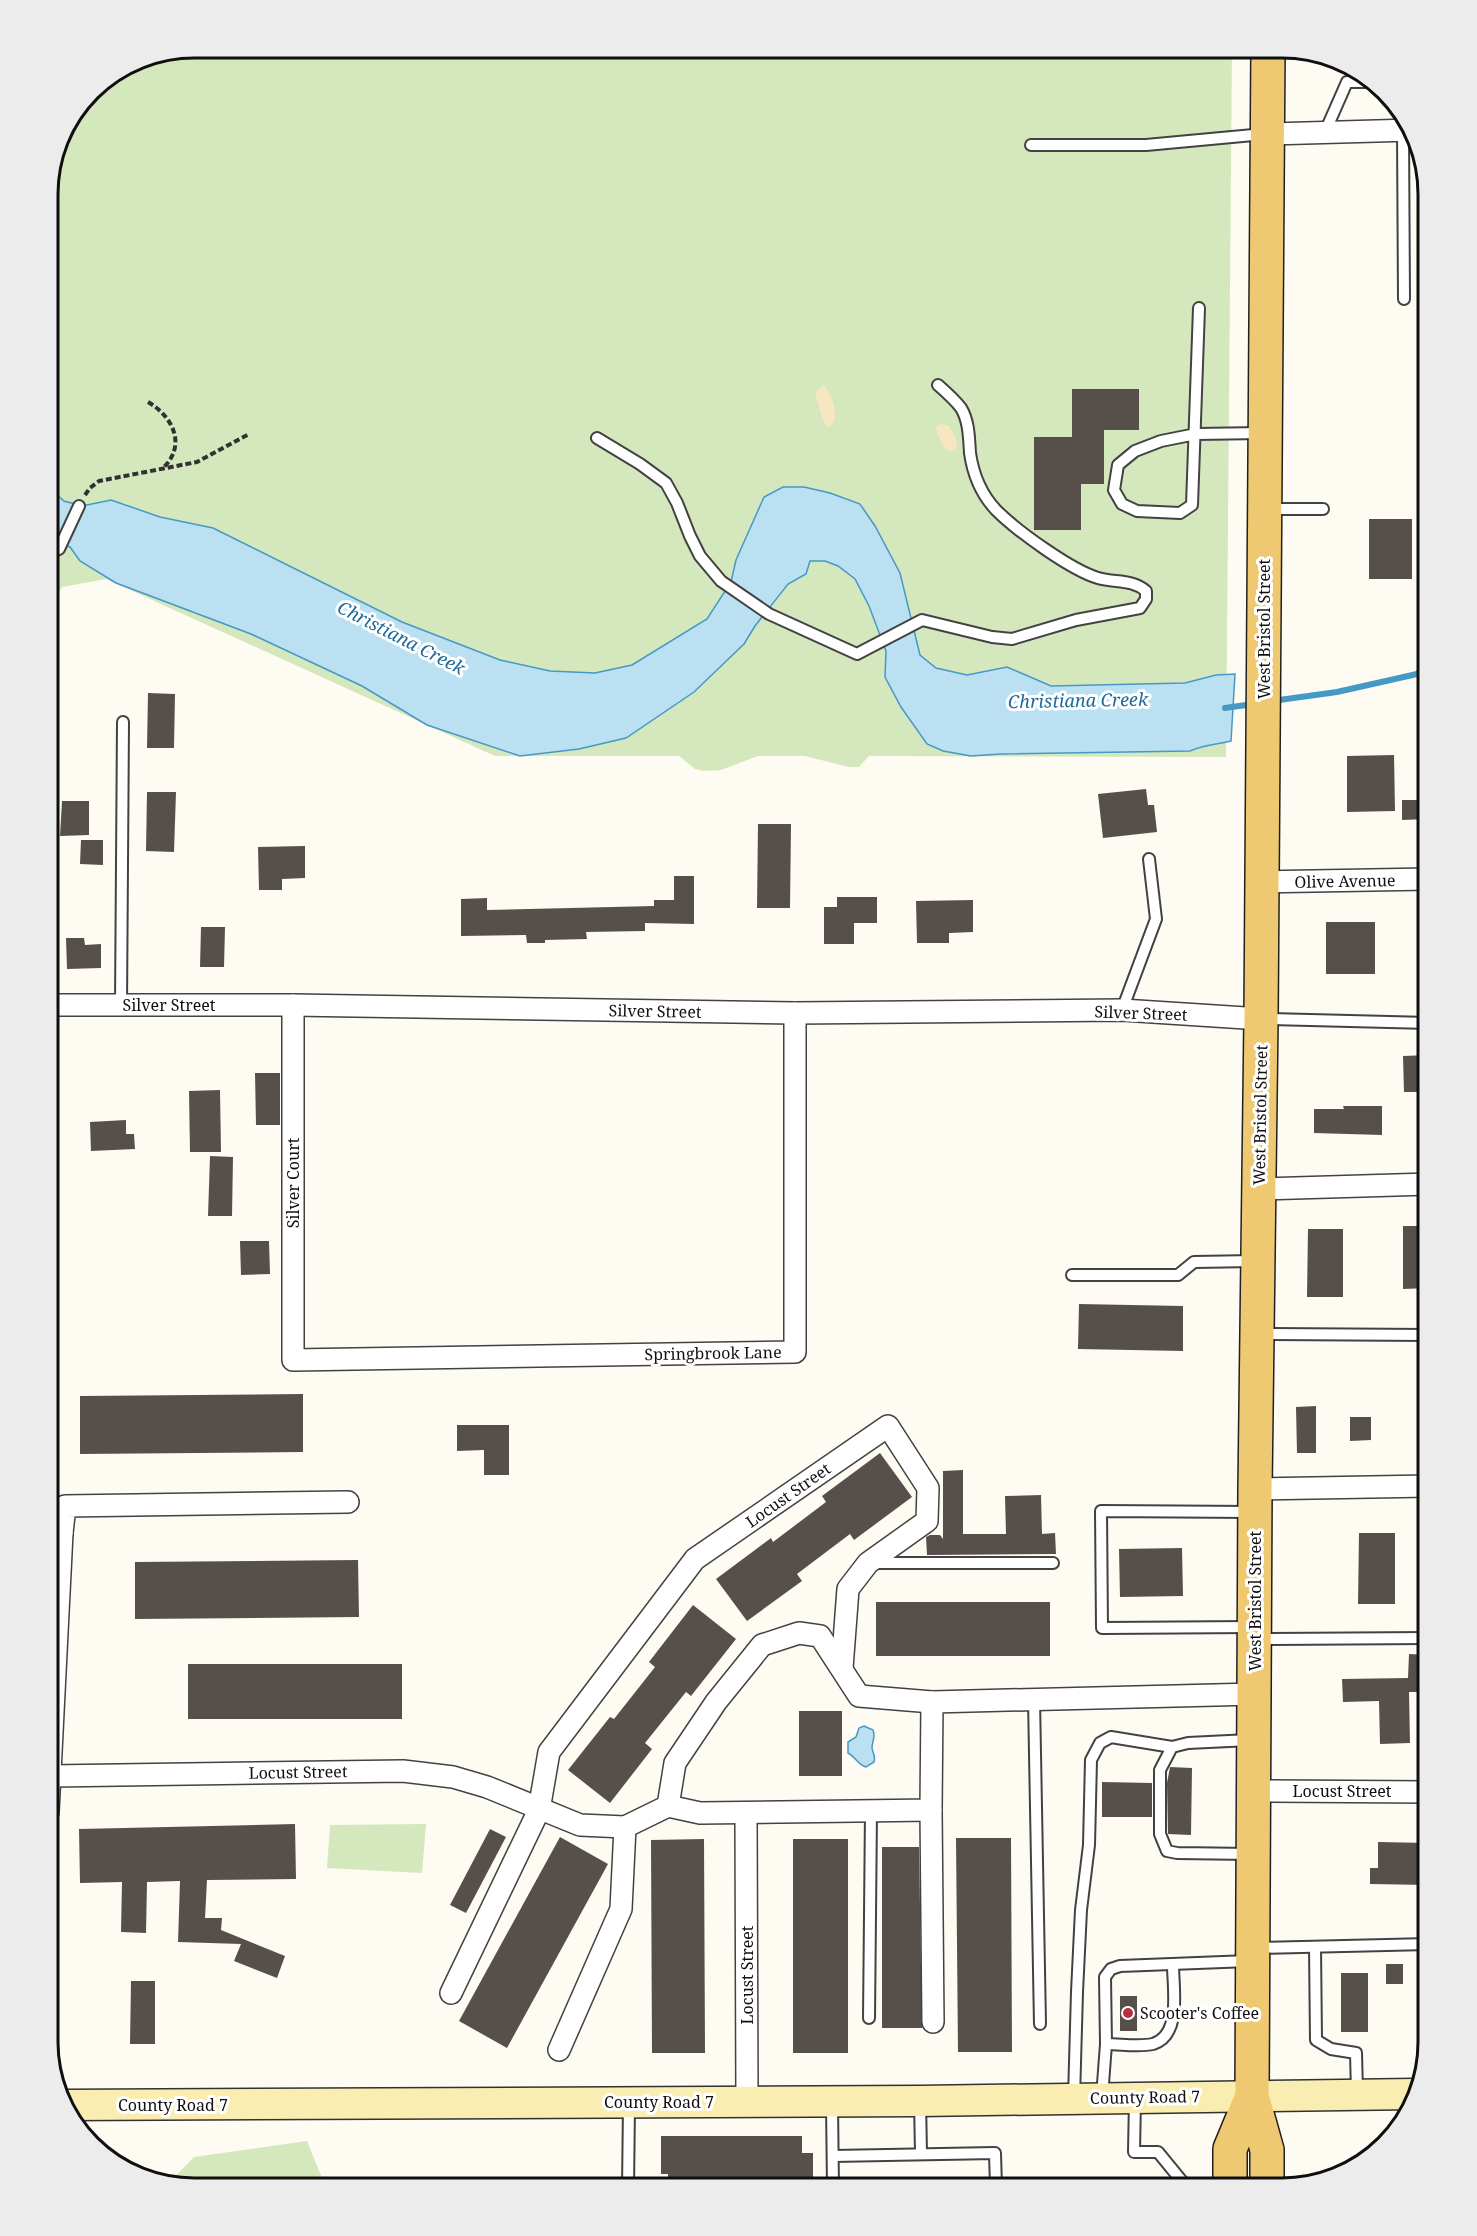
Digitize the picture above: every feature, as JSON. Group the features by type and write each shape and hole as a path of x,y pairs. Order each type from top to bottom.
{"main road":[{"name":"West Bristol Street","path":"1267,2178 1267,2150 1252,2096 1268,59"},
{"name":"West Bristol Street","path":"1230,2178 1230,2149 1252,2096"}],"street":[{"path":"1268,134 1402,130"},
{"name":"Olive Avenue","path":"1262,882 1418,879"},
{"name":"Silver Street","path":"59,1005 293,1005 795,1013 1122,1010 1262,1019"},
{"name":"Silver Court","path":"293,1005 293,1360"},
{"name":"Springbrook Lane","path":"293,1360 795,1352 795,1013"},
{"path":"1259,1189 1418,1184"},
{"name":"Locust Street","path":"451,1993 539,1810 549,1752 695,1559 888,1426 928,1488 927,1521 868,1563 848,1589 842,1668"},
{"path":"1255,1500 1418,1487"},
{"path":"59,1522 65,1506 348,1503"},
{"path":"931,1810 746,1814 700,1813 668,1806 675,1763 716,1702 762,1645 799,1633 820,1636 859,1696 932,1702 1255,1694"},
{"path":"932,1702 933,2022"},
{"name":"Locust Street","path":"59,1776 403,1771 453,1777 488,1787 580,1825 625,1827 668,1806"},
{"name":"Locust Street","path":"1254,1791 1418,1792"},
{"name":"Locust Street","path":"746,1814 747,2101"},
{"path":"559,2050 621,1909 625,1827"},
{"name":"County Road 7","path":"74,2105 920,2101 1408,2094"}],"lane":[{"path":"1325,132 1347,82 1359,82"},
{"path":"1031,146 1146,145 1268,134"},
{"path":"1404,299 1407,140"},
{"path":"1198,308 1196,434 1192,505 1180,513 1137,511 1122,504 1114,490 1118,465 1135,451 1161,441 1196,434 1265,433"},
{"path":"597,438 666,483 700,556 721,581 769,614 857,654 922,620 992,637 1012,639 1076,620 1140,608 1146,599 1146,591 1139,585 1100,579 1064,561 1012,525 994,508 981,490 974,474 968,430 961,408 938,385"},
{"path":"59,543 79,506"},
{"path":"1264,509 1323,509"},
{"path":"121,1005 123,722"},
{"path":"1122,1010 1156,920 1149,859"},
{"path":"1262,1019 1418,1023"},
{"path":"1072,1275 1178,1275 1194,1262 1258,1261"},
{"path":"1257,1334 1418,1335"},
{"path":"1255,1500 1101,1511 1102,1628 1418,1638"},
{"path":"868,1563 1053,1563"},
{"path":"1034,1699 1040,2024"},
{"path":"1088,2098 1077,1992 1081,1910 1089,1845 1091,1760 1100,1743 1112,1737 1172,1747 1188,1743 1255,1740"},
{"path":"1172,1747 1160,1770 1160,1834 1167,1851 1254,1854"},
{"path":"869,2018 872,1811"},
{"path":"1088,2098 1106,2044 1106,1977 1111,1969 1120,1966 1173,1965 1315,1947 1418,1944"},
{"path":"1315,1947 1316,2040 1331,2049 1356,2053 1357,2095"},
{"path":"1106,2044 1150,2044 1161,2040 1168,2033 1173,2023 1173,1965"},
{"path":"1135,2097 1134,2152 1158,2152 1177,2178"},
{"path":"832,2100 833,2178"},
{"path":"920,2101 921,2153"},
{"path":"628,2177 629,2102"},
{"path":"833,2156 996,2153 996,2178"}],"path":[{"path":"148,402 169,418 174,432 171,460 164,467"},
{"path":"79,506 90,488 99,481 197,462 249,434"}],"green space":[{"path":"186,59 1232,59 1226,757 869,756 859,767 849,767 805,756 758,756 721,770 703,771 695,769 679,756 495,756 106,579 62,587 59,592 60,177 69,142 81,119 105,92 134,73 168,61"},
{"path":"426,1824 422,1873 327,1868 330,1825"},
{"path":"307,2141 322,2177 176,2176 194,2157"}],"sand":[{"path":"822,386 828,390 835,414 832,424 828,427 823,421 816,396 816,392"},
{"path":"941,424 949,426 956,438 957,447 951,451 946,450 937,432 936,427"}],"water":[{"path":"783,487 804,487 830,493 860,504 875,526 900,573 920,655 936,668 967,675 1007,667 1051,686 1185,683 1216,675 1235,674 1231,741 1190,751 971,756 943,751 927,744 901,707 885,677 886,651 869,606 855,579 838,566 825,561 810,561 806,574 788,584 744,644 694,692 626,738 579,749 520,756 427,725 362,686 251,634 116,583 80,561 70,547 59,544 59,497 64,501 82,506 111,500 160,517 213,528 402,622 500,660 550,671 595,673 632,665 707,619 731,582 736,560 764,497"},
{"path":"864,1726 873,1730 874,1735 872,1748 875,1760 866,1767 848,1753 848,1742 856,1737 859,1728"}],"building":[{"path":"1072,389 1139,389 1139,430 1104,430 1104,484 1081,484 1081,530 1034,530 1034,437 1072,437"},
{"path":"1369,519 1412,519 1412,579 1369,579"},
{"path":"148,693 175,694 174,748 147,748"},
{"path":"1394,755 1395,811 1347,812 1347,756"},
{"path":"1146,789 1148,805 1154,805 1157,832 1103,838 1098,794"},
{"path":"147,792 176,792 174,852 146,851"},
{"path":"1402,800 1418,800 1418,819 1402,820"},
{"path":"62,801 89,801 89,835 60,836"},
{"path":"758,824 791,824 790,908 757,908"},
{"path":"81,840 103,840 103,865 80,864"},
{"path":"305,846 305,878 282,879 282,890 259,890 258,847"},
{"path":"674,876 694,876 694,924 645,923 645,931 586,932 587,939 545,940 545,943 527,943 526,935 461,936 461,899 487,898 487,910 654,906 654,900 674,900"},
{"path":"837,897 877,897 877,923 854,923 854,944 824,944 824,907 837,907"},
{"path":"973,900 973,932 949,933 949,943 917,943 916,901"},
{"path":"1326,922 1375,922 1375,974 1326,974"},
{"path":"201,927 225,927 224,967 200,967"},
{"path":"66,938 84,938 85,945 101,944 101,968 67,969"},
{"path":"1418,1055 1418,1092 1404,1092 1403,1056"},
{"path":"255,1073 280,1073 280,1125 256,1125"},
{"path":"220,1090 221,1152 190,1152 189,1091"},
{"path":"1343,1106 1382,1106 1382,1135 1314,1133 1314,1109 1344,1109"},
{"path":"126,1120 126,1134 134,1134 135,1149 91,1151 90,1122"},
{"path":"210,1156 233,1157 232,1216 208,1216"},
{"path":"1403,1226 1418,1226 1418,1288 1403,1289"},
{"path":"1308,1229 1343,1229 1343,1297 1307,1297"},
{"path":"240,1241 269,1241 270,1274 241,1275"},
{"path":"1079,1304 1183,1306 1183,1351 1078,1349"},
{"path":"303,1394 303,1452 80,1454 80,1396"},
{"path":"1316,1406 1316,1453 1297,1453 1296,1407"},
{"path":"1350,1417 1371,1417 1371,1440 1350,1441"},
{"path":"457,1425 509,1425 509,1475 484,1475 484,1450 457,1451"},
{"path":"880,1453 912,1497 854,1540 850,1534 797,1574 802,1581 747,1621 716,1579 771,1538 773,1542 826,1502 822,1496"},
{"path":"963,1470 963,1534 1006,1534 1005,1496 1041,1495 1042,1534 1055,1533 1056,1554 927,1555 926,1537 940,1535 943,1539 943,1471"},
{"path":"1359,1533 1395,1533 1395,1604 1358,1604"},
{"path":"1182,1548 1183,1596 1120,1597 1119,1549"},
{"path":"358,1560 359,1617 135,1619 135,1562"},
{"path":"876,1602 1050,1602 1050,1656 876,1656"},
{"path":"693,1605 736,1639 691,1696 686,1692 645,1743 652,1749 610,1803 568,1770 610,1717 614,1719 655,1667 649,1662"},
{"path":"1409,1654 1418,1654 1418,1692 1409,1692 1410,1743 1380,1744 1379,1701 1343,1702 1342,1679 1408,1678"},
{"path":"188,1664 402,1664 402,1719 188,1719"},
{"path":"799,1711 842,1711 842,1776 799,1776"},
{"path":"1170,1767 1192,1768 1191,1835 1168,1834 1167,1783"},
{"path":"1102,1782 1152,1783 1152,1817 1102,1817"},
{"path":"295,1824 296,1879 207,1880 205,1918 222,1918 221,1930 285,1956 277,1978 234,1961 241,1944 178,1942 180,1881 147,1882 146,1933 121,1932 122,1882 80,1883 79,1829"},
{"path":"490,1829 506,1837 466,1913 450,1905"},
{"path":"560,1837 608,1864 507,2048 459,2021"},
{"path":"956,1838 1011,1838 1012,2052 958,2052"},
{"path":"704,1839 705,2053 652,2053 651,1840"},
{"path":"793,1839 848,1839 848,2053 793,2053"},
{"path":"1378,1842 1418,1843 1418,1885 1370,1884 1370,1868 1378,1868"},
{"path":"882,1847 919,1847 922,2028 882,2028"},
{"path":"1386,1964 1403,1964 1403,1984 1386,1984"},
{"path":"1341,1973 1368,1973 1368,2032 1341,2032"},
{"path":"131,1981 155,1981 155,2044 130,2044"},
{"name":"Scooter's Coffee","path":"1120,1996 1137,1996 1137,2031 1120,2031"},
{"path":"661,2136 802,2136 802,2153 813,2153 813,2178 668,2177 668,2174 661,2174"}],"waterway":[{"name":"Christiana Creek","path":"1272,701 1337,692 1418,673"},
{"name":"Christiana Creek","path":"1225,708 1253,704"}],"place":[{"name":"Scooter's Coffee","path":"1128,2013"}]}
